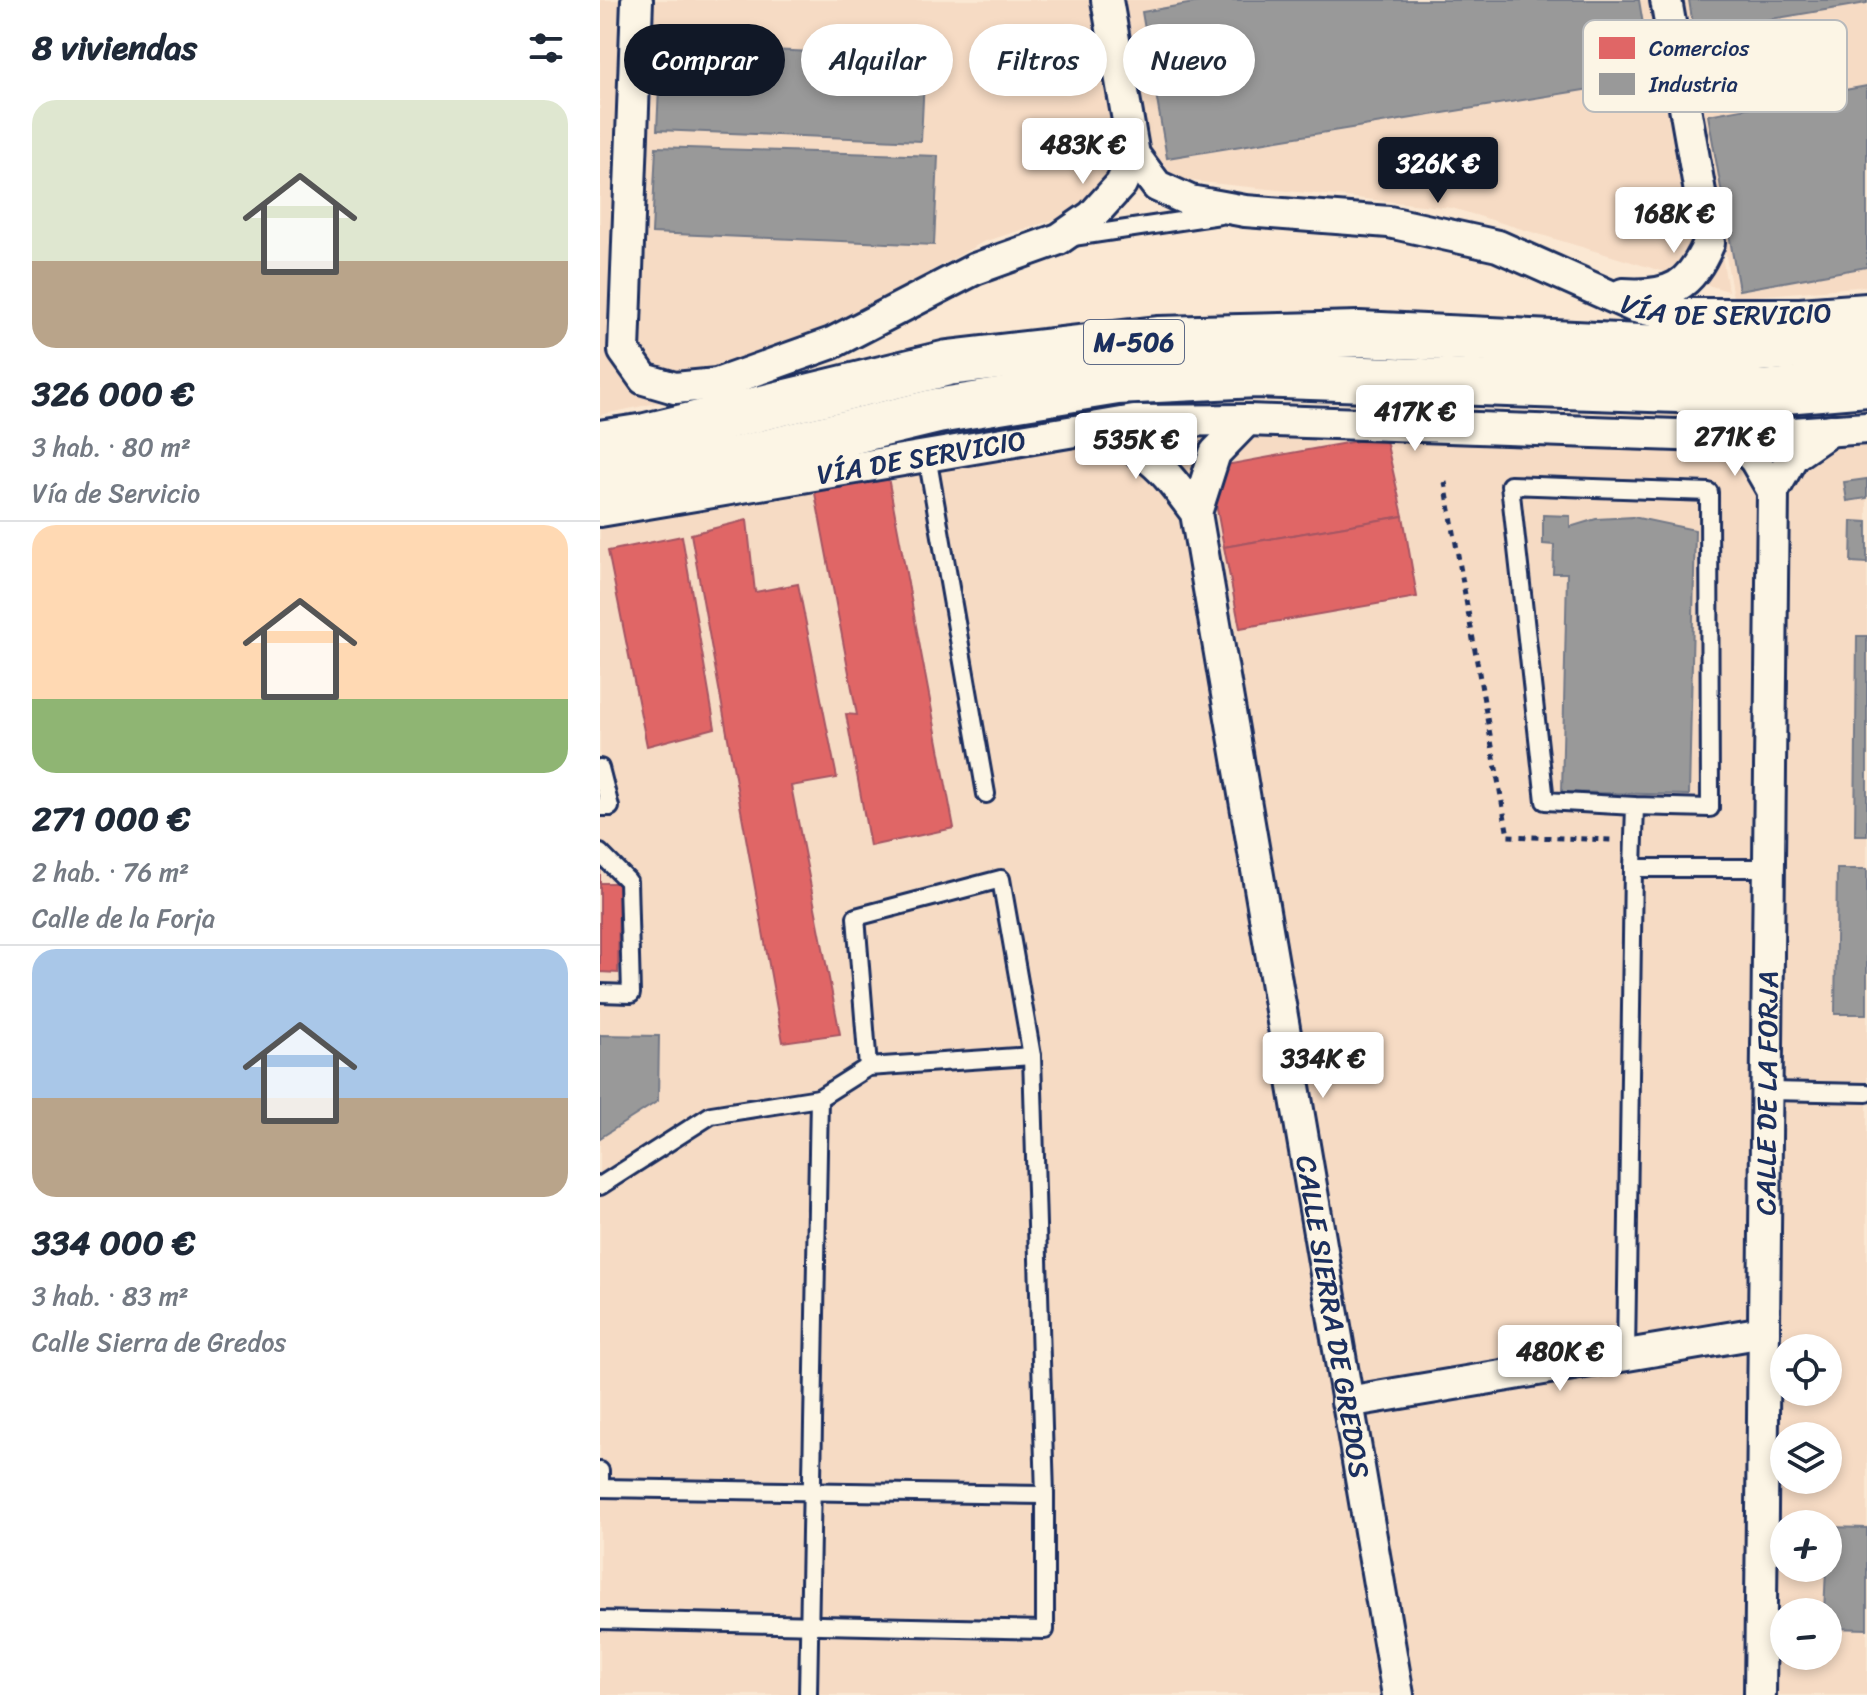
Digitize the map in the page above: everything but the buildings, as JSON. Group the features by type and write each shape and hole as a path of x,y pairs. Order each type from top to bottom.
{"main road":[{"name":"M-506","path":"600,443 688,426 948,363 1158,339 1359,334 1728,351 1867,342"},
{"name":"M-506","path":"600,486 745,457 937,411 1117,382 1256,375 1762,393 1867,384"}],"street":[{"path":"637,0 624,351 644,379 675,388 717,384 832,343"},
{"path":"1107,0 1134,155 1157,186 1190,201 1245,211"},
{"path":"1666,0 1670,20"},
{"path":"1609,293 1645,295 1682,286 1698,270 1709,243 1686,112"},
{"path":"1059,239 1092,216 1121,184 1134,155"},
{"name":"VÍA DE SERVICIO","path":"1245,211 1389,222 1498,246 1635,307 1669,314 1800,314 1867,309"},
{"name":"VÍA DE SERVICIO","path":"832,343 975,269 1059,239"},
{"name":"VÍA DE SERVICIO","path":"600,511 1134,421 1247,420 1734,437 1867,428"},
{"name":"CALLE SIERRA DE GREDOS","path":"1196,513 1215,453 1247,420"},
{"name":"CALLE SIERRA DE GREDOS","path":"1092,429 1143,451 1164,470 1196,513 1398,1695"},
{"name":"CALLE DE LA FORJA","path":"1760,1695 1773,491 1793,456 1831,430"},
{"path":"1734,437 1755,460 1773,491"},
{"path":"1347,1402 1764,1332"}],"lane":[{"name":"VÍA DE SERVICIO","path":"1059,239 1245,211"},
{"name":"VÍA DE SERVICIO","path":"688,426 832,343"},
{"path":"927,456 986,794"},
{"path":"1510,485 1709,492 1710,808 1635,806 1545,801 1510,485"},
{"path":"600,768 610,807 600,807"},
{"path":"1626,1355 1635,806"},
{"path":"600,853 628,881 631,994 600,993"},
{"path":"1633,868 1769,868"},
{"path":"600,1620 1045,1630 1045,1495 1032,1056 1001,879 856,917 868,1067"},
{"path":"600,1186 711,1115 819,1098 868,1067 1032,1056"},
{"path":"1766,1091 1867,1093"},
{"path":"808,1695 819,1098"},
{"path":"600,1471 600,1488 1045,1495"}],"path":[{"path":"1445,482 1508,836 1634,841"}],"shaded area":[{"path":"600,0 1679,0 1682,20 1583,20 1583,112 1698,112 1728,291 1452,208 1181,180 983,242 718,390 600,415"},
{"path":"1683,0 1867,0 1867,286 1733,298 1702,112 1847,112 1847,20 1686,20"},
{"path":"1867,403 1867,1695 600,1695 600,501 1126,407 1768,416"}]}
